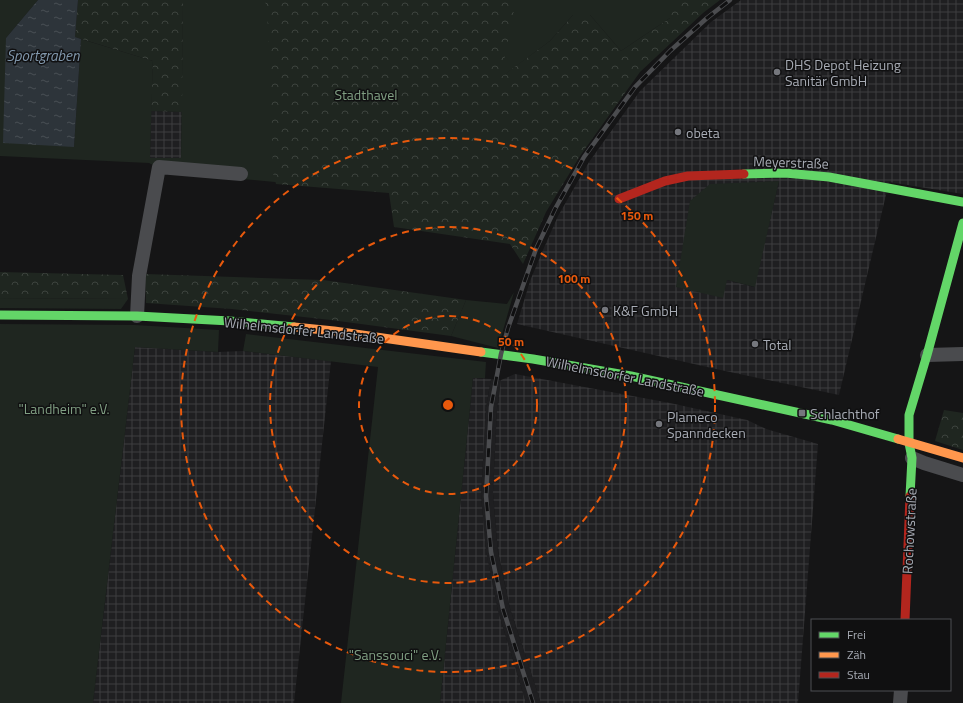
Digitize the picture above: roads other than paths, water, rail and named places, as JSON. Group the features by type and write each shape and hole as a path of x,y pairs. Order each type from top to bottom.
{"main road":[{"name":"Meyerstraße","path":"619,199 665,181 688,176 786,173 829,177 963,202"},
{"path":"909,443 910,415 963,223"},
{"name":"Wilhelmsdorfer Landstraße","path":"0,315 137,316 230,321 334,332 480,351 565,364 810,414 963,458"},
{"name":"Rochowstraße","path":"905,619 912,458 909,443"}],"street":[{"path":"137,316 139,276 159,167 241,174"},
{"path":"927,355 963,354"},
{"path":"912,458 963,475"},
{"path":"900,703 901,691"}],"water":[{"name":"Sportgraben","path":"38,0 78,0 75,37 81,39 74,147 3,143 6,38"}],"railway":[{"path":"533,703 503,609 491,552 486,496 491,407 501,354 508,328 536,249 555,209 584,157 635,87 670,51 730,0"}],"place":[{"name":"DHS Depot Heizung Sanitär GmbH","path":"777,72"},
{"name":"obeta","path":"678,132"},
{"name":"K&F GmbH","path":"605,310"},
{"name":"Total","path":"755,344"},
{"name":"Schlachthof","path":"802,413"},
{"name":"Plameco Spanndecken","path":"659,424"}],"park label":[{"name":"Stadthavel","path":"366,94"},
{"name":"\"Landheim\" e.V.","path":"64,408"},
{"name":"\"Sanssouci\" e.V.","path":"395,654"}]}
